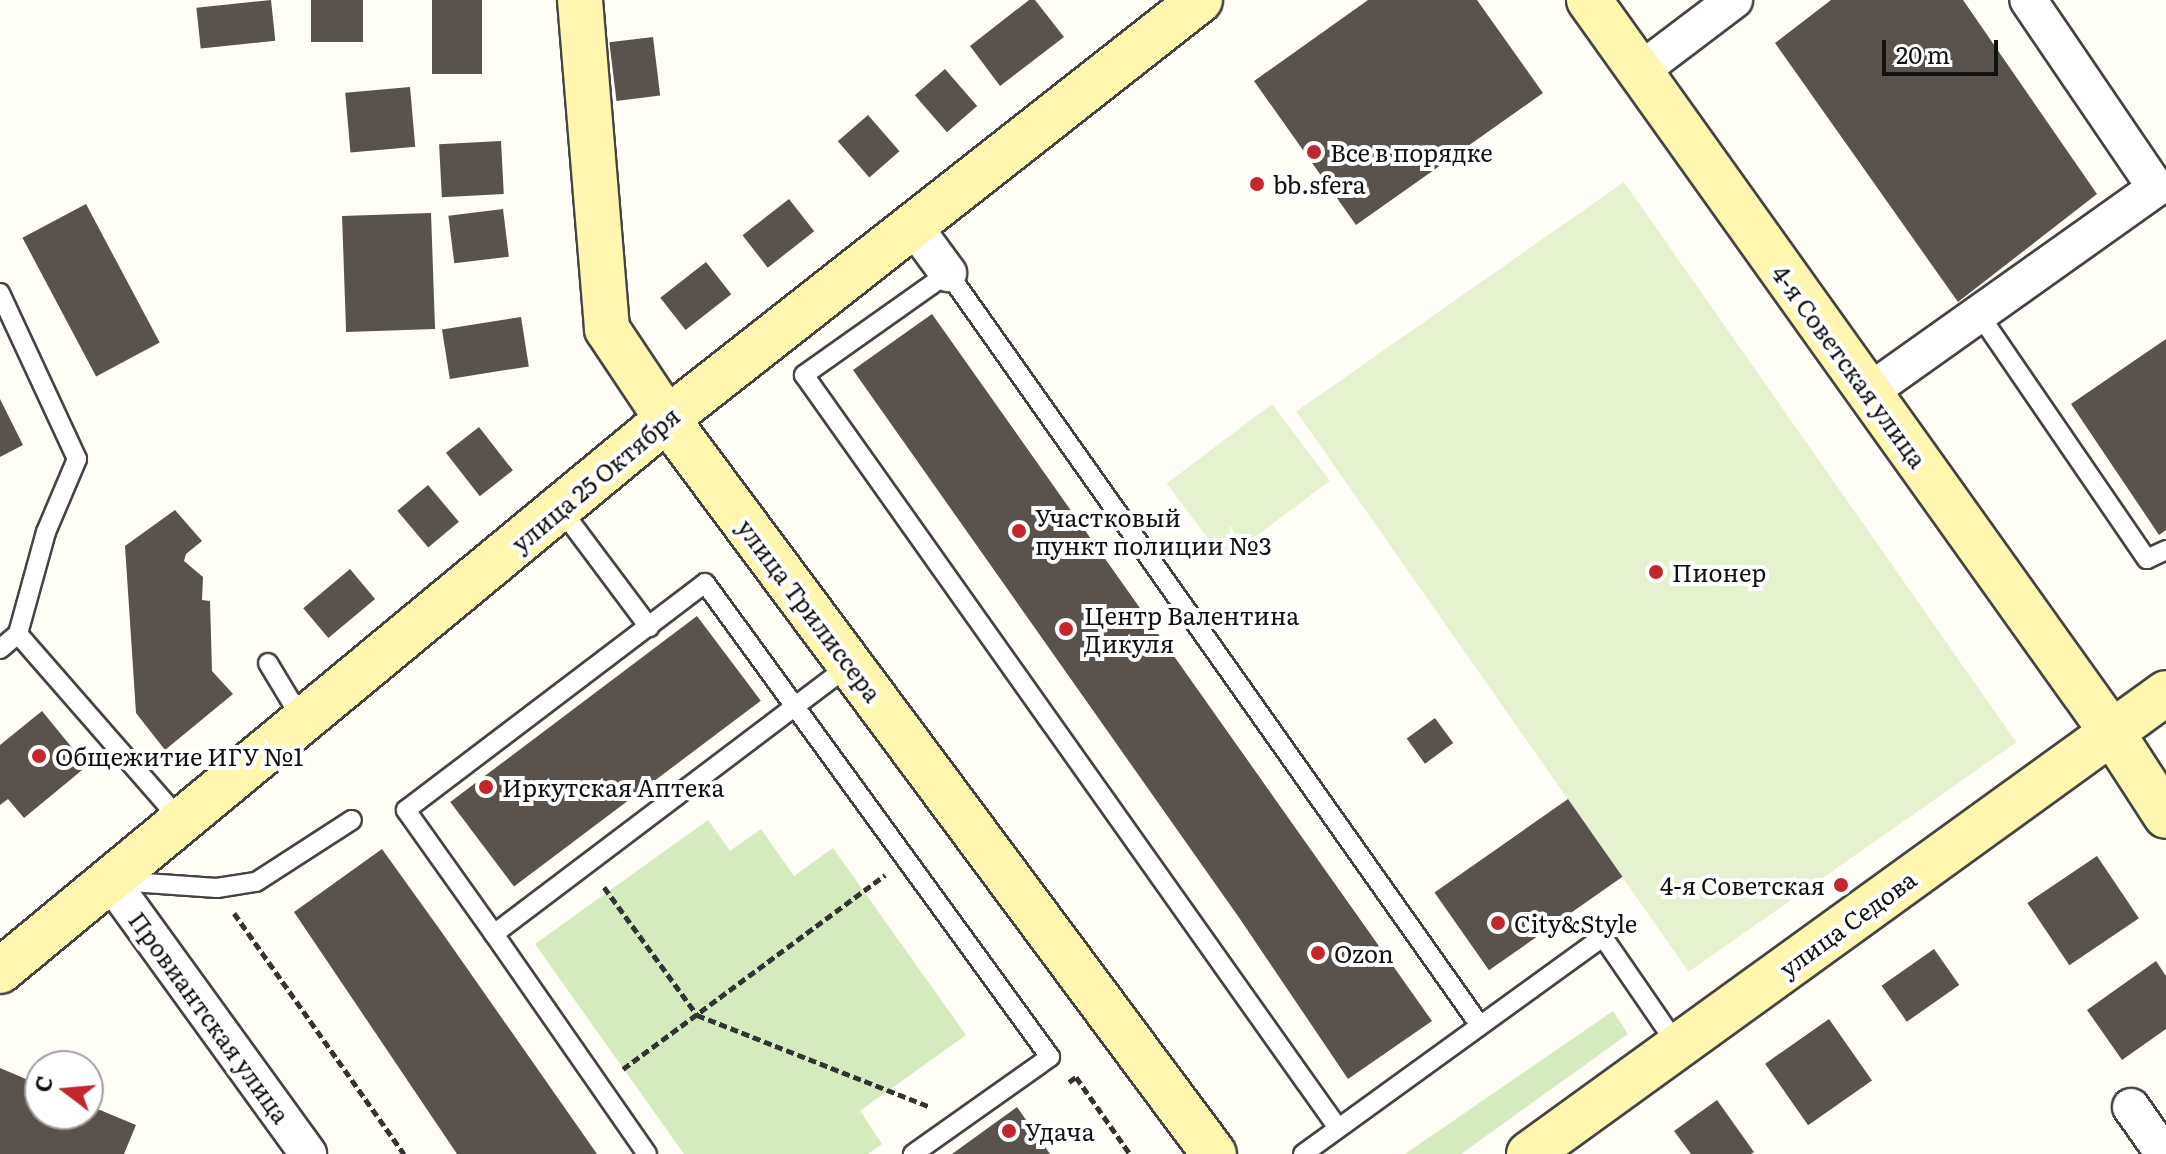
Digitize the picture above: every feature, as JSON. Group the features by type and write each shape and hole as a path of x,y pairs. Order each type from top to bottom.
{"main road":[{"name":"улица Трилиссера","path":"580,0 607,329 667,419 1214,1154"},
{"name":"улица 25 Октября","path":"0,971 667,419 1200,0"},
{"name":"4-я Советская улица","path":"1589,0 2111,731 2166,816"},
{"name":"улица Седова","path":"1529,1154 2166,693"}],"street":[{"path":"1640,71 1734,0"},
{"path":"1869,392 2156,188 2028,0"},
{"path":"912,224 948,273"},
{"name":"Провиантская улица","path":"110,880 297,1150"},
{"path":"2131,1107 2164,1154"}],"lane":[{"path":"1338,1128 804,375 948,273 1479,1024"},
{"path":"0,293 77,459 46,532 18,634 0,649"},
{"path":"1979,314 2147,559 2166,550"},
{"path":"560,508 649,627"},
{"path":"647,1154 406,810 705,583 1050,1057 913,1154"},
{"path":"18,634 181,821"},
{"path":"268,663 303,721"},
{"path":"494,934 851,664"},
{"path":"110,880 217,888 256,882 352,820"},
{"path":"1303,1154 1603,937 1678,1046"}],"path":[{"path":"600,1086 906,860"},
{"path":"587,863 697,1015 962,1119"},
{"path":"217,888 404,1154"},
{"path":"1076,1077 1130,1154"}],"green space":[{"name":"Пионер","path":"1624,182 2016,742 1689,972 1296,411"},
{"path":"1272,404 1330,481 1224,560 1167,483"},
{"path":"708,820 730,851 761,829 794,876 833,848 966,1035 860,1111 882,1144 868,1154 684,1154 535,944"},
{"path":"1613,1011 1628,1034 1461,1154 1405,1154"}],"building":[{"path":"271,0 275,41 201,49 196,8"},
{"path":"311,0 363,0 363,42 311,42"},
{"path":"432,0 482,0 482,74 432,74"},
{"path":"1029,0 1035,0 1064,37 1000,86 970,46"},
{"path":"1368,0 1477,0 1543,93 1356,225 1254,81"},
{"path":"1831,0 1963,0 2097,194 1958,302 1775,43"},
{"path":"653,37 660,96 617,101 609,42"},
{"path":"945,69 977,106 947,132 915,95"},
{"path":"410,87 415,147 350,152 345,93"},
{"path":"868,115 899,151 869,177 838,141"},
{"path":"501,141 504,194 442,197 439,144"},
{"path":"789,199 814,231 768,268 743,235"},
{"path":"86,204 160,343 96,376 22,238"},
{"path":"503,209 509,257 454,263 448,216"},
{"path":"431,213 435,329 346,332 342,216"},
{"path":"706,262 731,294 686,330 660,298"},
{"path":"932,314 1432,1021 1348,1079 1240,919 853,370"},
{"path":"521,317 529,366 450,379 442,330"},
{"path":"2166,339 2166,530 2159,535 2071,404"},
{"path":"0,399 23,445 0,457"},
{"path":"479,427 513,470 480,496 446,453"},
{"path":"428,485 459,522 428,547 397,511"},
{"path":"175,510 202,541 186,554 184,561 203,577 202,600 210,601 212,671 233,694 165,750 136,713 125,546"},
{"path":"350,569 375,599 328,638 303,608"},
{"path":"697,616 761,701 514,887 450,802"},
{"name":"Общежитие ИГУ №1","path":"42,711 87,766 24,818 8,799 0,805 0,745"},
{"path":"1435,718 1453,743 1425,764 1407,739"},
{"path":"1568,799 1622,877 1489,970 1434,892"},
{"path":"382,849 597,1154 457,1154 294,912"},
{"path":"2097,856 2139,918 2069,965 2027,903"},
{"path":"1934,949 1959,985 1907,1022 1882,986"},
{"path":"2156,961 2166,976 2166,1029 2122,1060 2087,1010"},
{"path":"1829,1019 1872,1080 1808,1125 1765,1064"},
{"path":"0,1068 24,1078 24,1130 104,1130 104,1112 136,1125 124,1154 0,1154"},
{"path":"1717,1100 1754,1152 1691,1154 1674,1131"},
{"name":"Удача","path":"1017,1107 1050,1154 952,1154"}],"place":[{"name":"Все в порядке","path":"1314,152"},
{"name":"bb.sfera","path":"1257,184"},
{"name":"Участковый пункт полиции №3","path":"1019,531"},
{"name":"Пионер","path":"1656,572"},
{"name":"Центр Валентина Дикуля","path":"1066,629"},
{"name":"Общежитие ИГУ №1","path":"39,756"},
{"name":"Иркутская Аптека","path":"486,787"},
{"name":"4-я Советская","path":"1841,885"},
{"name":"City&Style","path":"1498,923"},
{"name":"Ozon","path":"1318,953"},
{"name":"Удача","path":"1009,1131"}]}
